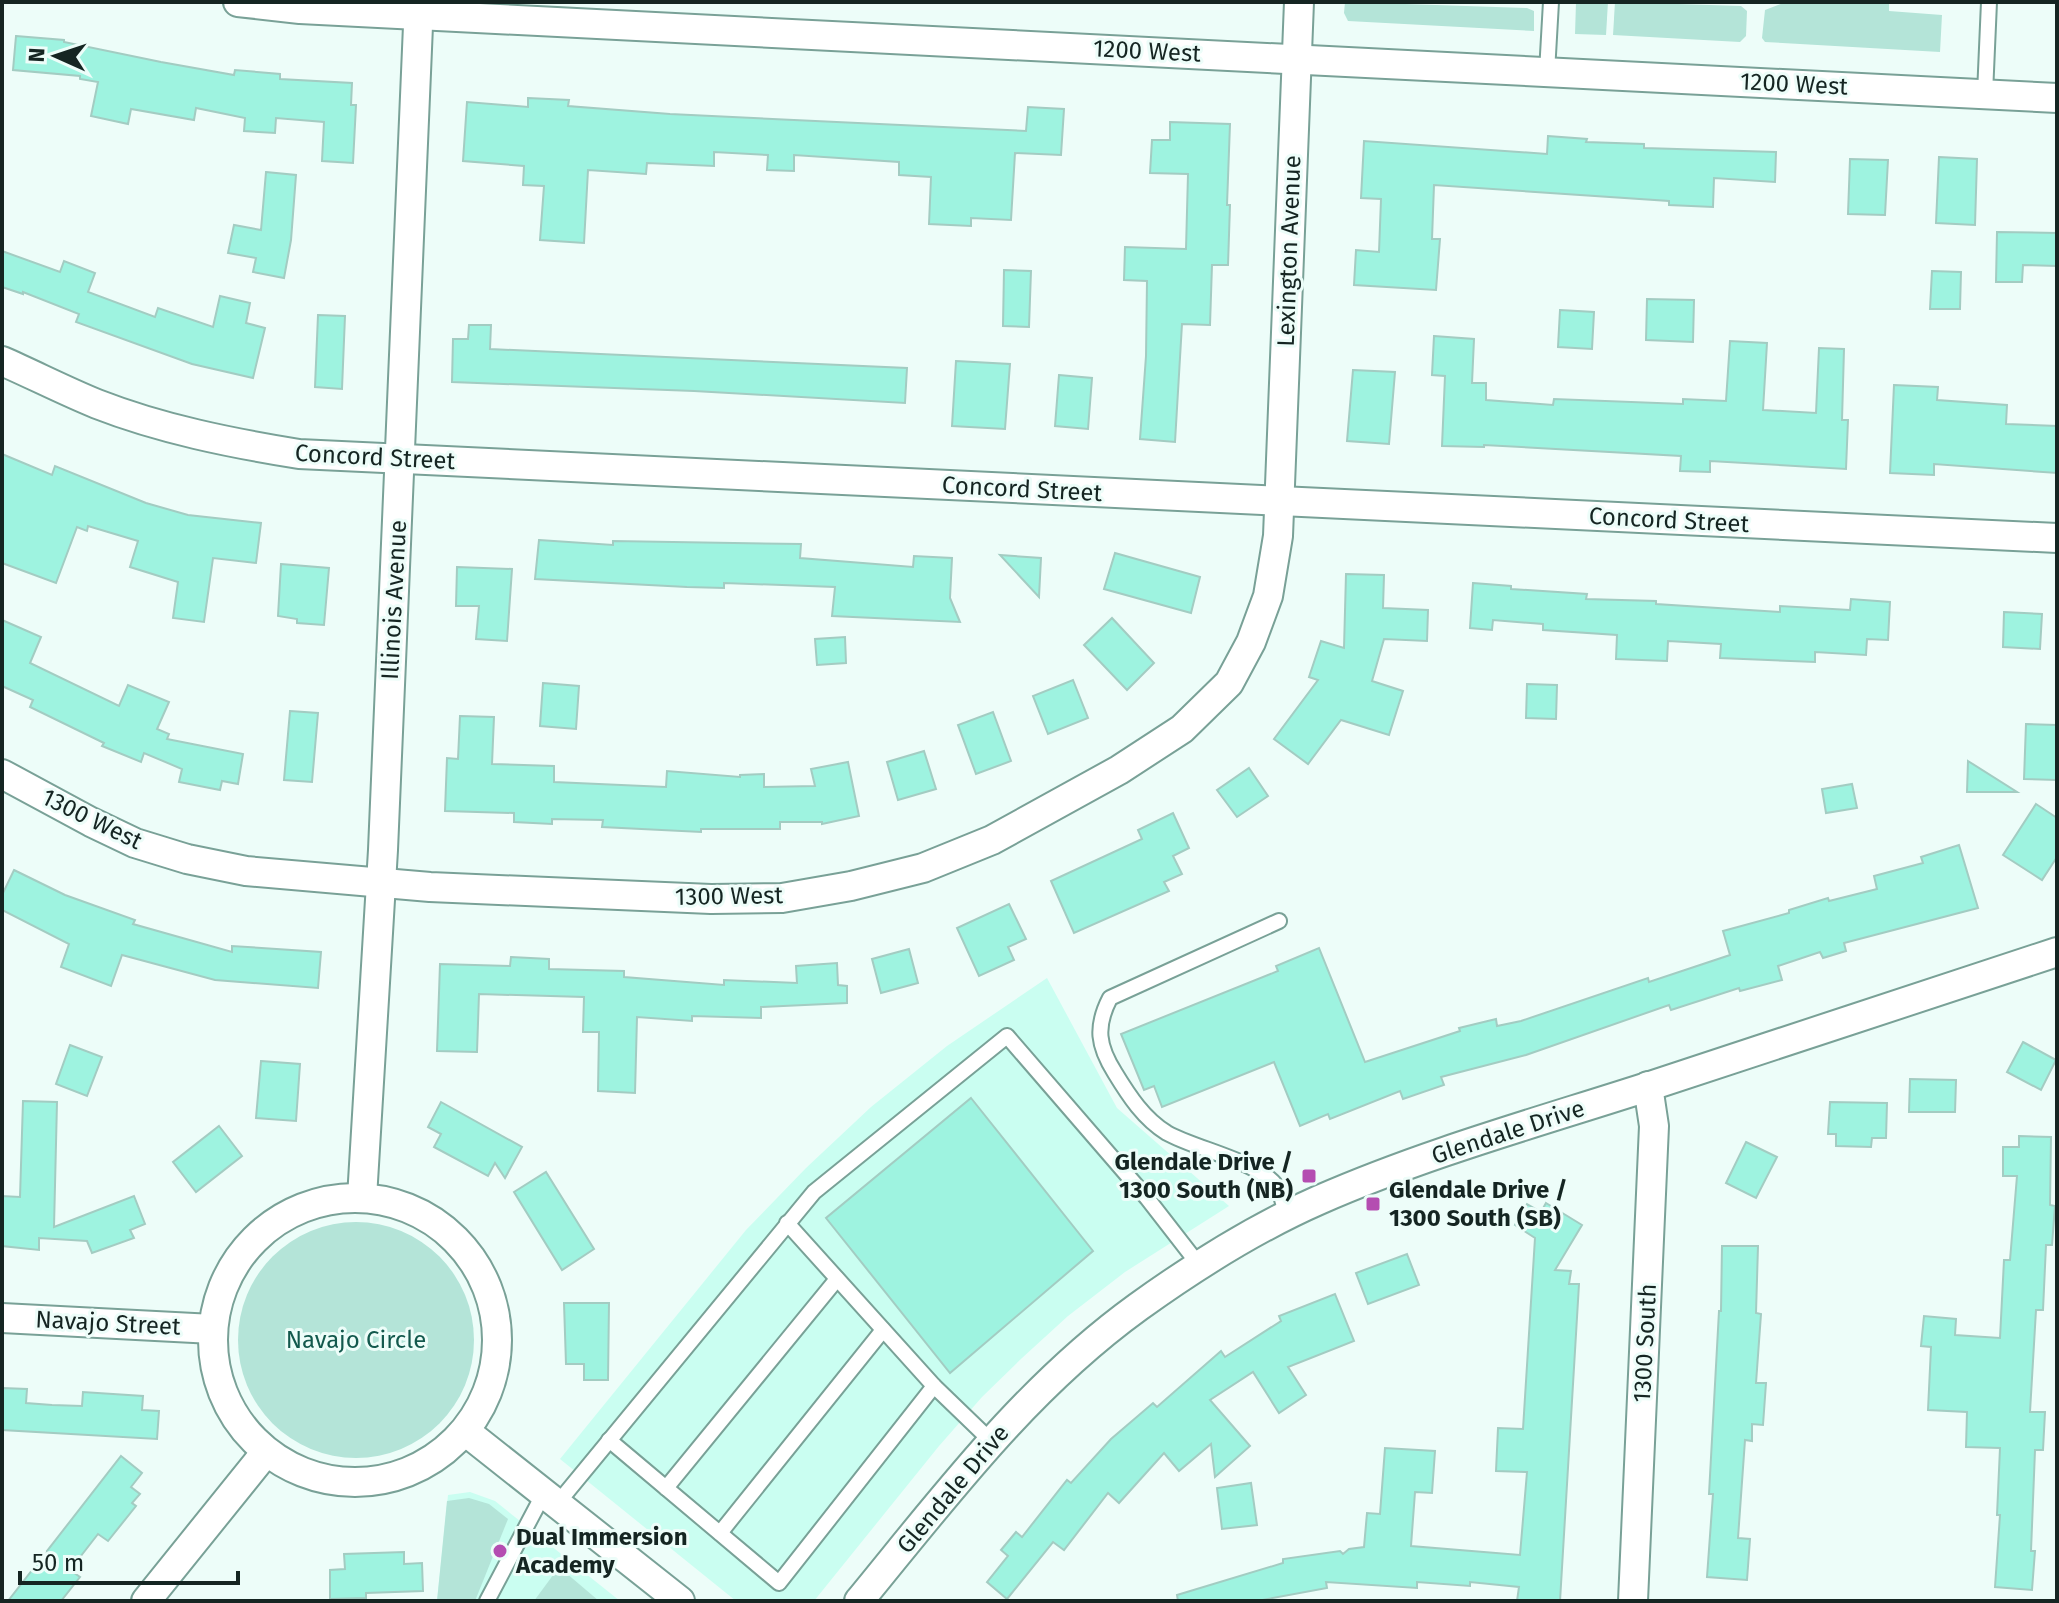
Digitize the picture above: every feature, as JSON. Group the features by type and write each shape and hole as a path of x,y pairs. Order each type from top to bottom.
{"street":[{"name":"1200 West","path":"238,2 300,9 419,9 1297,60 2057,98"},
{"name":"Lexington Avenue","path":"1279,501 1299,2"},
{"name":"Illinois Avenue","path":"362,1198 381,884 419,9"},
{"name":"Concord Street","path":"2,361 96,403 193,433 299,454 2057,538"},
{"name":"1300 West","path":"2,774 135,843 187,859 246,871 381,884 711,899 782,898 851,886 923,868 992,840 1119,770 1182,729 1229,683 1251,642 1268,596 1278,536 1279,501"},
{"name":"Glendale Drive","path":"859,1601 990,1440 1079,1354 1199,1265 1286,1216 1440,1153 2057,952"},
{"name":"1300 South","path":"1633,1601 1654,1126 1648,1086"},
{"path":"362,1198 409,1208 432,1220 471,1257 493,1305 497,1331 496,1358 491,1383 480,1408 465,1431 431,1461 385,1480 335,1482 287,1466 266,1452 244,1430 223,1393 213,1350 213,1329 219,1298 228,1276 256,1238 274,1223 305,1207 339,1199 362,1198"},
{"name":"Navajo Street","path":"2,1318 213,1329"},
{"path":"465,1431 680,1601"},
{"path":"146,1601 266,1452"}],"lane":[{"path":"1547,72 1551,2"},
{"path":"1985,94 1989,2"},
{"path":"1279,921 1110,998 1103,1013 1099,1038 1110,1066 1133,1103 1164,1131 1251,1166 1277,1186 1286,1216"},
{"path":"487,1601 551,1499 609,1440 787,1223 829,1179 1007,1036 1147,1198 1199,1265"},
{"path":"787,1223 934,1386 990,1440"},
{"path":"666,1488 837,1279"},
{"path":"720,1533 883,1330"},
{"path":"609,1440 779,1583 934,1386"}],"shaded area":[{"path":"1047,978 1117,1108 1229,1206 1125,1272 1068,1316 1022,1358 939,1446 814,1601 736,1601 560,1459 746,1230 806,1168 871,1107 947,1046"},
{"name":"Dual Immersion Academy","path":"470,1492 495,1501 620,1601 437,1601 448,1495"}],"green space":[{"path":"1345,2 1527,8 1534,11 1534,31 1348,21 1344,13"},
{"path":"1576,2 1608,2 1606,35 1575,34"},
{"path":"1615,2 1741,6 1747,11 1746,36 1740,42 1613,35"},
{"path":"1786,2 1889,4 1889,11 1942,15 1940,52 1765,42 1762,38 1765,10"},
{"name":"Navajo Circle","path":"356,1222 379,1224 401,1231 439,1257 465,1295 472,1317 472,1363 465,1385 439,1423 401,1449 379,1456 356,1458 333,1456 311,1449 273,1423 247,1385 240,1363 238,1340 240,1317 247,1295 273,1257 311,1231 333,1224"},
{"path":"469,1498 489,1504 508,1519 475,1601 437,1601 447,1501"},
{"path":"559,1567 599,1601 534,1601"}],"building":[{"path":"16,36 64,40 234,75 235,70 280,74 280,79 352,83 351,105 356,105 353,163 322,161 324,122 276,118 275,133 244,131 245,118 196,108 194,120 131,109 128,124 91,116 98,82 80,79 80,76 13,70"},
{"path":"528,98 569,100 568,106 670,114 1026,131 1028,107 1064,109 1061,155 1015,153 1011,220 971,218 971,226 929,224 931,177 899,175 899,162 794,155 794,171 767,170 768,155 714,152 714,166 647,163 646,174 588,170 584,243 540,240 544,186 523,185 524,166 463,161 467,102 528,107"},
{"path":"1170,122 1230,124 1228,265 1212,265 1210,325 1182,324 1175,442 1140,439 1147,281 1124,280 1125,247 1186,249 1188,174 1150,173 1152,140 1170,140"},
{"path":"1548,136 1587,139 1586,142 1644,144 1644,148 1776,152 1775,182 1714,178 1713,207 1669,205 1669,201 1434,185 1432,239 1440,239 1436,290 1354,285 1356,250 1379,252 1381,199 1361,198 1364,141 1547,154"},
{"path":"1939,157 1977,159 1975,225 1936,223"},
{"path":"1850,159 1888,160 1885,215 1848,214"},
{"path":"266,172 296,175 291,240 284,278 253,272 256,258 228,253 234,225 261,230"},
{"path":"1997,232 2057,233 2057,266 2023,265 2022,282 1996,282"},
{"path":"2,251 60,272 64,261 95,273 88,292 155,317 158,308 213,327 220,296 250,303 246,323 265,328 253,378 192,364 76,322 79,314 2,287"},
{"path":"1004,270 1031,271 1029,327 1003,326"},
{"path":"1932,271 1961,272 1960,309 1930,309"},
{"path":"1647,299 1694,300 1693,342 1646,340"},
{"path":"1560,310 1594,312 1592,349 1558,347"},
{"path":"318,315 345,316 342,389 315,387"},
{"path":"469,325 491,325 490,349 907,368 905,403 452,382 453,339 468,339"},
{"path":"1434,336 1474,339 1472,383 1486,383 1486,400 1553,405 1554,399 1683,404 1683,399 1726,401 1730,341 1767,343 1763,410 1816,413 1819,348 1844,349 1842,420 1848,420 1846,469 1710,461 1710,472 1680,471 1681,456 1484,445 1442,446 1445,376 1432,375"},
{"path":"956,361 1010,364 1005,429 952,426"},
{"path":"1353,370 1395,372 1389,444 1347,441"},
{"path":"1059,375 1092,378 1088,429 1055,426"},
{"path":"1894,385 1938,387 1937,400 2007,405 2006,424 2057,426 2057,473 1934,464 1934,475 1890,473"},
{"path":"2,454 52,475 55,466 146,503 188,515 261,523 256,563 213,558 204,622 173,618 178,582 130,567 138,541 88,526 87,531 77,527 56,583 2,563"},
{"path":"539,540 613,545 613,541 801,544 800,558 913,567 914,556 952,558 950,598 960,622 832,616 835,587 724,583 724,588 535,579"},
{"path":"1115,553 1200,577 1191,613 1104,589"},
{"path":"1000,555 1041,558 1039,597"},
{"path":"281,564 329,568 324,625 297,623 297,619 278,616"},
{"path":"457,567 512,569 507,641 476,639 479,606 456,606"},
{"path":"1346,574 1384,575 1383,608 1428,610 1427,641 1384,639 1372,681 1403,691 1389,735 1341,720 1308,764 1274,739 1318,680 1309,677 1321,641 1344,648"},
{"path":"1473,583 1587,594 1586,599 1656,601 1656,604 1780,612 1780,606 1850,610 1851,599 1890,602 1888,640 1867,639 1866,655 1815,652 1815,662 1720,658 1721,644 1668,641 1667,661 1616,659 1617,635 1543,630 1543,624 1493,620 1492,630 1470,628"},
{"path":"2004,612 2042,614 2040,649 2003,647"},
{"path":"1112,618 1154,663 1127,690 1084,645"},
{"path":"2,620 41,637 30,663 119,706 128,685 169,702 157,729 169,734 167,739 243,754 238,784 222,781 220,790 179,782 182,769 144,753 141,762 102,746 104,743 30,707 33,700 2,686"},
{"path":"845,637 846,663 817,665 815,639"},
{"path":"1073,680 1088,718 1048,734 1033,696"},
{"path":"543,683 579,686 576,729 540,726"},
{"path":"1527,684 1557,685 1556,719 1526,718"},
{"path":"290,711 318,713 312,782 284,780"},
{"path":"993,712 1011,761 976,774 958,725"},
{"path":"460,716 494,717 492,764 554,766 554,782 666,787 667,771 740,777 764,774 764,787 815,786 811,769 848,762 859,816 822,824 780,822 780,829 701,829 701,832 602,827 603,820 552,819 552,824 514,822 514,813 445,811 447,758 458,759"},
{"path":"2026,724 2056,725 2057,780 2024,779"},
{"path":"924,751 936,789 898,800 887,762"},
{"path":"1968,761 2017,792 1967,792"},
{"path":"1249,768 1268,796 1237,817 1217,790"},
{"path":"1852,784 1857,808 1826,813 1822,789"},
{"path":"2036,804 2057,818 2057,857 2042,880 2003,855"},
{"path":"1173,813 1189,848 1173,856 1182,874 1164,882 1169,891 1074,933 1051,881 1142,839 1138,830"},
{"path":"1959,845 1978,908 1844,943 1846,951 1823,958 1820,952 1778,966 1782,980 1740,991 1739,988 1671,1010 1669,1005 1526,1055 1441,1077 1444,1085 1403,1099 1400,1091 1330,1119 1328,1114 1300,1126 1274,1062 1162,1107 1154,1086 1144,1090 1121,1034 1278,971 1276,966 1319,948 1365,1062 1460,1031 1459,1028 1496,1019 1497,1026 1521,1021 1648,978 1649,982 1730,955 1723,931 1789,913 1789,910 1828,898 1829,901 1877,889 1874,876 1923,863 1921,857"},
{"path":"14,870 65,895 135,920 133,924 232,952 232,946 321,952 318,988 215,980 122,955 111,986 61,967 69,944 2,910 2,895"},
{"path":"1009,904 1026,939 1008,947 1014,960 979,976 957,928"},
{"path":"909,949 918,983 881,993 872,959"},
{"path":"511,957 549,959 549,969 624,971 624,977 724,985 724,980 797,983 796,966 837,963 838,985 847,986 847,1003 761,1007 761,1018 692,1016 692,1021 637,1017 635,1093 598,1091 599,1032 583,1032 584,997 479,994 477,1052 437,1051 440,964 510,966"},
{"path":"2023,1042 2056,1060 2041,1090 2007,1072"},
{"path":"70,1045 102,1057 87,1096 56,1084"},
{"path":"261,1061 300,1064 296,1121 256,1118"},
{"path":"1910,1079 1956,1080 1955,1112 1909,1112"},
{"path":"971,1098 1093,1251 950,1373 826,1218"},
{"path":"23,1101 57,1102 54,1227 134,1196 145,1224 130,1230 134,1238 92,1253 87,1241 39,1238 39,1250 2,1246 2,1196 20,1197"},
{"path":"441,1102 522,1147 505,1178 495,1163 488,1176 434,1147 441,1134 428,1127"},
{"path":"1830,1102 1887,1103 1886,1138 1872,1138 1871,1147 1836,1146 1836,1134 1828,1134"},
{"path":"219,1126 242,1156 196,1192 173,1162"},
{"path":"2019,1136 2051,1137 2050,1205 2055,1206 2052,1245 2046,1245 2043,1310 2036,1310 2030,1412 2045,1412 2043,1450 2035,1450 2032,1590 1995,1587 2000,1515 1997,1515 2000,1448 1966,1447 1967,1412 1928,1410 1931,1347 1921,1346 1924,1316 1956,1319 1955,1335 2000,1338 2004,1260 2010,1260 2017,1176 2003,1176 2003,1147 2019,1147"},
{"path":"1746,1142 1777,1157 1756,1198 1726,1183"},
{"path":"546,1172 594,1249 562,1270 514,1192"},
{"path":"1546,1203 1582,1225 1555,1270 1571,1271 1569,1284 1579,1284 1560,1601 1517,1601 1519,1587 1470,1582 1470,1586 1417,1582 1417,1588 1326,1582 1327,1588 1257,1601 1178,1601 1177,1595 1283,1563 1283,1559 1340,1551 1343,1554 1349,1549 1364,1547 1367,1513 1380,1514 1385,1448 1435,1451 1432,1493 1415,1492 1411,1546 1520,1555 1527,1472 1496,1471 1498,1428 1523,1429 1535,1238 1515,1225 1527,1204 1541,1212"},
{"path":"1722,1246 1758,1246 1756,1313 1761,1314 1756,1383 1766,1383 1763,1425 1752,1424 1752,1441 1745,1440 1738,1538 1750,1539 1747,1580 1707,1577"},
{"path":"1407,1254 1419,1285 1368,1304 1356,1273"},
{"path":"1335,1294 1354,1341 1288,1367 1306,1395 1279,1413 1253,1372 1210,1400 1250,1446 1215,1477 1211,1444 1179,1471 1164,1453 1119,1503 1108,1493 1064,1550 1053,1542 1007,1599 987,1582 1008,1556 1001,1550 1016,1532 1022,1537 1067,1480 1071,1483 1111,1439 1153,1403 1157,1407 1221,1351 1225,1357 1281,1321 1279,1316"},
{"path":"564,1303 609,1303 608,1380 584,1380 584,1364 566,1364"},
{"path":"2,1388 27,1389 26,1403 52,1405 82,1406 83,1392 143,1396 142,1410 159,1411 157,1439 2,1430"},
{"path":"121,1456 142,1473 131,1487 140,1494 132,1503 136,1506 108,1541 98,1534 70,1570 80,1577 61,1601 8,1601"},
{"path":"1251,1483 1257,1525 1222,1529 1217,1488"},
{"path":"404,1552 404,1564 422,1563 423,1591 366,1593 366,1598 330,1599 330,1570 345,1569 344,1554"}],"place":[{"name":"Glendale Drive / 1300 South (NB)","path":"1309,1176"},
{"name":"Glendale Drive / 1300 South (SB)","path":"1373,1204"},
{"name":"Dual Immersion Academy","path":"500,1551"}]}
